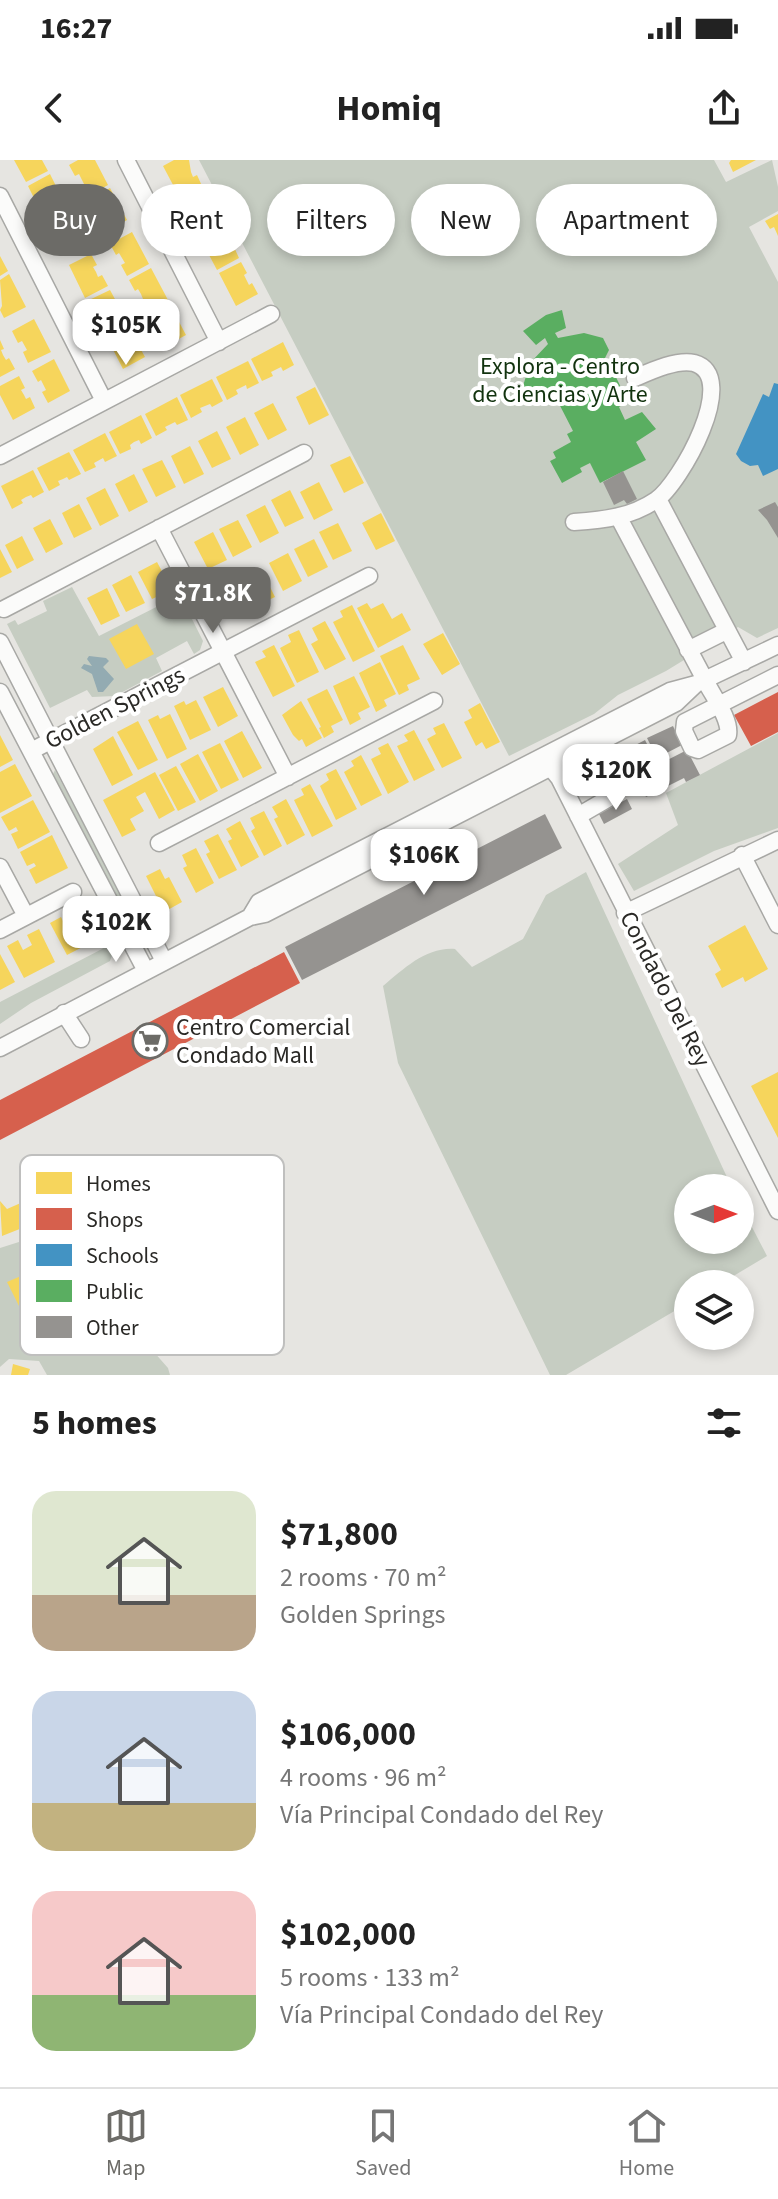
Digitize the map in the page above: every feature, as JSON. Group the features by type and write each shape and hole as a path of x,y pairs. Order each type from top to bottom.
{"street":[{"path":"126,160 219,342"},
{"path":"0,196 104,401"},
{"path":"0,456 271,314"},
{"path":"574,522 619,518 658,499 680,473 702,432 709,408 709,376 702,367 691,362 660,368 635,378"},
{"path":"4,609 304,453"},
{"path":"658,499 744,662"},
{"path":"619,518 688,650 700,682 718,706 778,675"},
{"path":"159,528 288,777"},
{"name":"Golden Springs","path":"31,751 369,576"},
{"path":"688,650 726,631"},
{"path":"0,642 164,961"},
{"path":"250,917 259,902 559,747 670,691 700,682 778,645"},
{"path":"21,682 0,692 146,971"},
{"path":"0,1048 250,917 279,907 676,703 700,682"},
{"path":"159,843 434,701"},
{"path":"553,767 559,747"},
{"path":"536,759 553,767"},
{"name":"Condado Del Rey","path":"553,767 778,1211"},
{"path":"578,816 609,798"},
{"path":"625,913 778,840"},
{"path":"742,855 778,925"},
{"path":"0,867 26,916"},
{"path":"0,930 73,892"},
{"path":"64,1013 81,1039"}],"green space":[{"name":"Explora - Centro de Ciencias y Arte","path":"199,160 714,160 726,182 772,160 778,187 778,211 749,227 778,282 778,628 757,638 738,627 666,671 618,695 594,714 509,756 249,256 251,184 211,184"},
{"path":"72,587 99,636 180,595 203,641 200,650 194,654 187,641 156,658 162,671 115,696 92,697 87,690 50,708 7,624 15,620 18,625 47,611 43,601"},
{"path":"778,733 778,828 714,851 634,891 618,864 678,825 666,793"},
{"path":"55,770 137,930 134,931 52,776"},
{"path":"586,872 726,1174 674,1174 674,1254 754,1254 754,1231 767,1256 744,1270 674,1270 674,1311 566,1375 550,1375 398,1063 383,986 416,960 435,951 455,949 472,967 523,939 546,895"},
{"path":"113,938 116,944 110,961 31,1003 0,1024 0,1002 102,949"},
{"path":"20,1242 20,1355 157,1355 170,1375 47,1375 39,1361 9,1359 0,1367 0,1248"}],"water":[{"path":"89,656 109,661 103,667 114,679 103,692 98,692 92,674 81,668 84,664 92,666 87,659"}],"building: Homes":[{"path":"14,160 42,160 48,171 26,182"},
{"path":"78,160 95,160 107,184 84,184 69,165"},
{"path":"174,160 189,160 193,177 197,175 201,184 173,184 163,166"},
{"path":"731,160 756,160 733,172 729,163"},
{"path":"50,174 55,184 32,184"},
{"path":"778,214 778,236 774,227 770,229 765,221"},
{"path":"132,232 141,249 141,256 145,256 149,264 127,276 121,265 125,263 121,256 125,256 125,236"},
{"path":"0,256 8,271 0,276"},
{"path":"92,256 98,277 102,275 108,286 85,298 69,265"},
{"path":"210,256 238,256 239,258 217,270"},
{"path":"241,262 249,285 252,283 258,294 236,306 219,273"},
{"path":"151,268 168,300 146,311 140,301 143,299 141,294 138,289 135,291 129,280"},
{"path":"9,274 26,307 4,318 0,310 0,280"},
{"path":"110,290 116,301 112,303 127,321 104,333 87,301"},
{"path":"169,303 186,335 164,347 158,336 162,334 157,324 153,326 147,315"},
{"path":"34,319 51,352 28,363 23,352 27,350 22,341 18,343 12,331"},
{"path":"128,325 136,348 139,346 145,357 123,369 106,336"},
{"path":"0,340 3,355 6,360 9,358 15,369 0,377"},
{"path":"283,342 294,365 283,371 281,367 271,372 273,376 262,381 251,359"},
{"path":"54,359 70,391 48,403 42,392 46,390 41,380 38,382 32,371"},
{"path":"248,361 259,383 236,390 238,394 227,400 216,377"},
{"path":"19,376 25,388 21,390 26,399 30,397 35,408 13,420 0,395 0,386"},
{"path":"212,379 223,401 212,407 210,404 200,408 202,412 191,418 180,395"},
{"path":"315,387 329,415 309,425 296,397"},
{"path":"177,397 188,420 165,427 167,430 156,436 145,414"},
{"path":"273,403 287,430 268,440 254,413"},
{"path":"141,415 152,438 141,444 139,440 134,442 130,445 131,449 120,454 109,432"},
{"path":"245,417 259,445 240,455 226,427"},
{"path":"217,431 231,459 212,468 198,441"},
{"path":"105,433 117,456 105,462 103,458 94,463 96,467 85,472 73,450"},
{"path":"190,446 204,474 184,484 171,456"},
{"path":"69,452 81,474 58,481 60,485 49,491 37,468"},
{"path":"350,456 364,483 344,493 330,465"},
{"path":"162,460 176,487 156,497 142,469"},
{"path":"33,470 44,492 33,498 31,495 26,497 21,500 23,503 12,509 1,486"},
{"path":"134,474 148,502 129,512 115,484"},
{"path":"319,482 333,510 314,520 300,492"},
{"path":"105,488 119,516 100,526 86,498"},
{"path":"290,490 304,518 285,527 271,500"},
{"path":"79,504 92,529 74,538 62,513"},
{"path":"265,505 279,533 260,543 246,515"},
{"path":"381,513 395,541 376,550 362,523"},
{"path":"50,519 63,544 46,553 33,528"},
{"path":"238,520 252,547 233,557 219,529"},
{"path":"338,523 352,551 333,560 319,532"},
{"path":"213,532 227,560 208,569 194,542"},
{"path":"22,536 34,560 17,569 5,545"},
{"path":"314,539 328,567 308,577 294,549"},
{"path":"0,549 12,572 0,578"},
{"path":"288,553 302,581 283,591 269,563"},
{"path":"157,562 172,590 152,599 138,572"},
{"path":"261,569 275,597 256,606 242,578"},
{"path":"131,575 145,603 126,612 112,585"},
{"path":"239,582 253,610 234,619 220,592"},
{"path":"107,588 120,616 101,625 87,598"},
{"path":"367,603 371,609 383,603 392,619 402,613 411,630 378,648 357,608"},
{"path":"352,605 375,651 353,662 333,622 343,617 340,611"},
{"path":"325,621 346,659 325,670 311,644 318,640 312,628"},
{"path":"137,624 154,654 126,669 109,639"},
{"path":"299,630 319,672 297,683 280,648 291,642 288,635"},
{"path":"443,633 460,664 442,675 423,644"},
{"path":"274,645 295,686 273,697 255,662 266,657 262,651"},
{"path":"403,645 420,679 407,685 409,690 399,695 380,656"},
{"path":"380,662 396,694 384,700 387,706 376,712 359,673"},
{"path":"354,676 370,707 358,713 361,719 350,725 333,686"},
{"path":"223,687 238,716 218,727 203,697"},
{"path":"327,689 343,720 331,726 334,732 324,738 307,699"},
{"path":"196,700 211,730 190,740 174,706"},
{"path":"301,701 322,738 306,747 302,739 299,741 293,735 282,715"},
{"path":"480,703 500,742 486,749 482,742 476,746 464,722 472,718 468,710"},
{"path":"170,714 187,749 167,759 148,720"},
{"path":"138,721 158,760 138,770 117,732"},
{"path":"444,723 462,758 442,768 427,739 436,734 433,728"},
{"path":"414,730 435,770 414,781 397,746 408,741 404,735"},
{"path":"242,731 262,768 243,778 224,741"},
{"path":"0,735 13,760 0,767"},
{"path":"113,736 133,775 112,786 93,749"},
{"path":"220,743 239,780 221,789 202,752"},
{"path":"388,743 409,782 388,794 371,759 381,754 378,748"},
{"path":"198,754 218,791 200,801 180,764"},
{"path":"361,755 382,795 361,806 344,772 354,766 351,761"},
{"path":"15,764 32,796 0,813 0,772"},
{"path":"176,766 196,802 178,811 159,775"},
{"path":"336,769 357,809 336,820 320,786 329,780 326,774"},
{"path":"155,772 175,810 159,819 145,792 136,797 144,811 130,819 136,830 122,837 103,800"},
{"path":"310,784 333,826 312,837 294,800 304,795 301,789"},
{"path":"286,799 305,835 287,845 274,819 278,817 272,807"},
{"path":"33,800 50,832 18,849 11,834 18,831 16,827 9,831 1,817"},
{"path":"264,811 282,846 264,856 251,831 255,828 250,818"},
{"path":"240,821 259,857 241,867 228,841 232,839 226,829"},
{"path":"218,834 237,870 219,879 206,854 210,852 204,841"},
{"path":"52,835 68,868 36,884 29,870 36,866 34,863 27,866 20,852"},
{"path":"196,848 214,883 196,893 183,868 187,866 182,855"},
{"path":"160,869 165,879 169,877 182,902 164,912 146,876"},
{"path":"81,907 98,939 67,955 50,923 61,917 66,927 75,922 70,912"},
{"path":"745,925 768,969 745,982 743,977 722,988 715,974 721,970 708,946"},
{"path":"39,929 55,962 24,978 7,946 18,940 23,950 32,945 27,935"},
{"path":"0,954 15,982 0,990"},
{"path":"778,1072 778,1138 751,1086"},
{"path":"0,1201 7,1209 20,1203 20,1229 2,1236"},
{"path":"20,1276 20,1308 7,1282"},
{"path":"13,1364 30,1369 28,1375 11,1375"}],"building: Shops":[{"path":"778,692 778,732 751,746 734,715"},
{"name":"Centro Comercial Condado Mall","path":"284,952 300,983 0,1140 0,1100"}],"building: Schools":[{"path":"774,383 778,384 778,469 763,476 758,465 750,466 736,454 763,394 769,397"}],"building: Public":[{"path":"562,310 566,328 555,333 558,338 584,333 603,338 609,350 599,370 603,377 613,371 628,402 619,407 625,420 642,412 656,429 636,442 646,460 600,483 590,463 580,468 582,472 562,483 550,461 556,458 553,452 571,442 567,434 573,431 555,396 540,396 523,386 530,363 548,344 545,338 536,345 523,331 546,315"}],"building: Other":[{"path":"623,471 637,499 614,505 603,482"},
{"path":"775,502 778,507 778,538 758,510"},
{"path":"673,726 682,745 657,758 647,738"},
{"path":"645,740 654,758 634,768 626,750"},
{"path":"687,750 700,775 686,782 684,778 646,797 636,776"},
{"path":"617,754 626,770 604,781 596,765"},
{"path":"627,799 632,809 604,824 599,814"},
{"path":"545,814 562,848 302,980 285,947"}],"place":[{"name":"Centro Comercial Condado Mall","path":"150,1041"}]}
